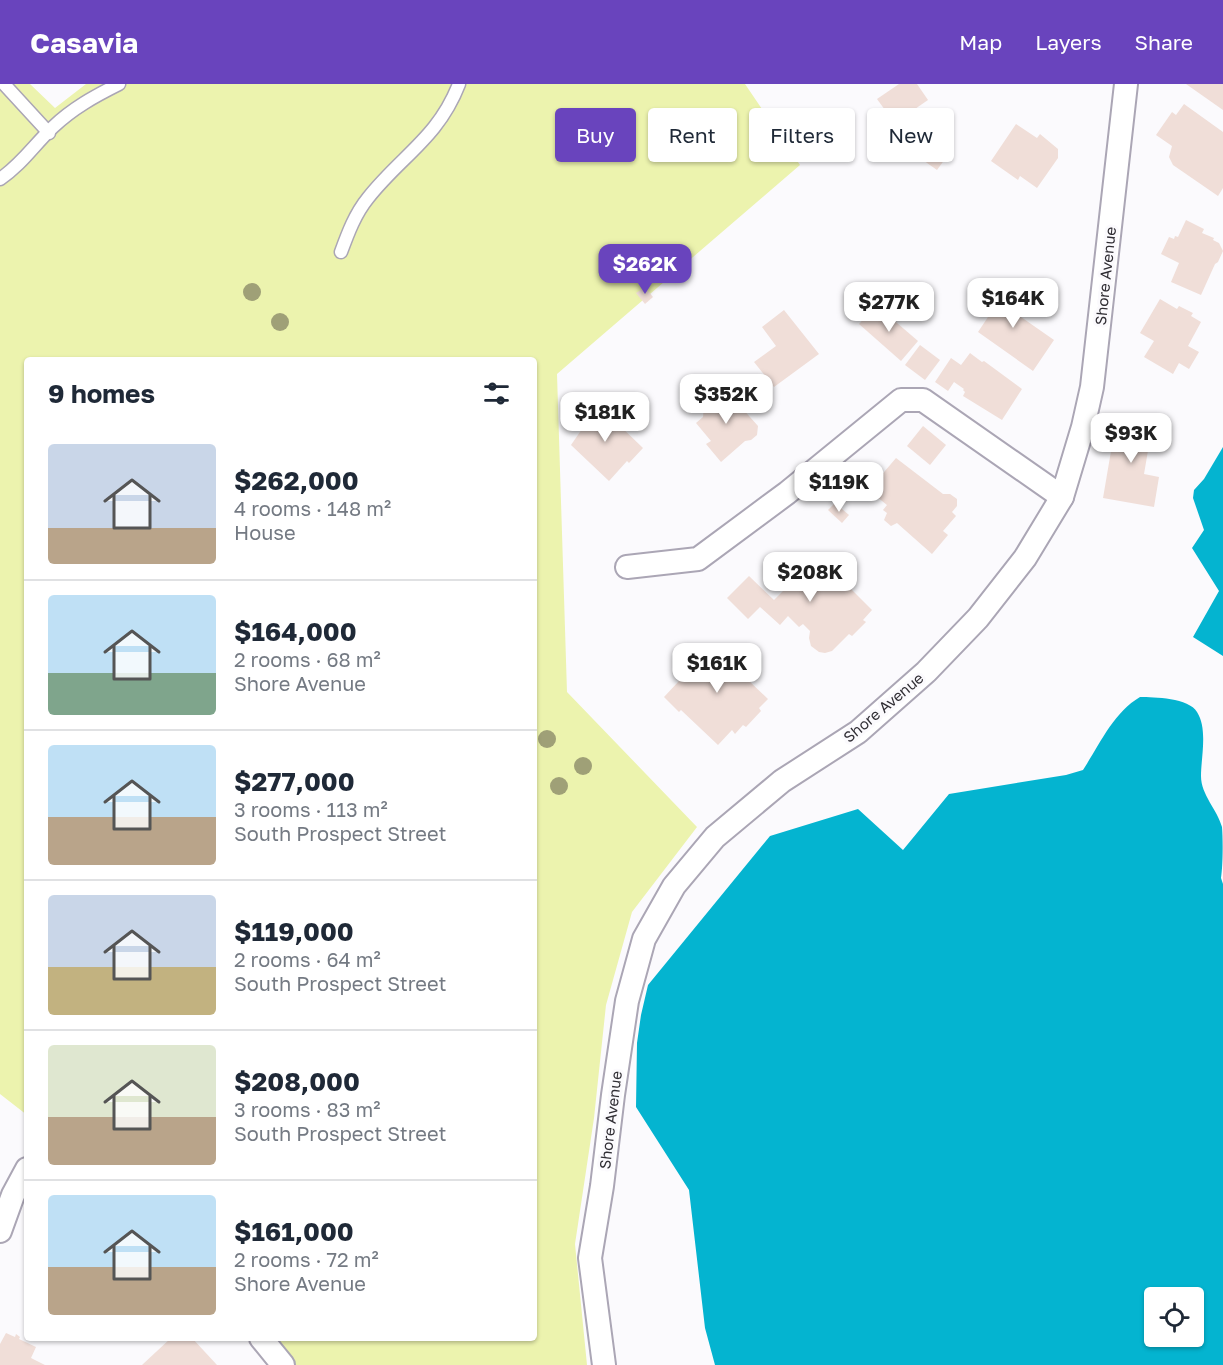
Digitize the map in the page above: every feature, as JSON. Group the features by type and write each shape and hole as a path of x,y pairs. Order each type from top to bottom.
{"street":[{"name":"Shore Avenue","path":"604,1365 590,1258 627,1001 644,939 674,886 715,837 782,781 858,732 926,672 971,626 1025,558 1062,497 1083,427 1092,387 1126,84"},
{"path":"627,567 698,559 787,493 901,400 923,400 1062,497"},
{"path":"0,1231 13,1195 24,1175"},
{"path":"263,1341 283,1365"}],"lane":[{"path":"3,84 48,132"},
{"path":"0,179 22,162 48,132 81,104 119,84"},
{"path":"341,252 363,204 437,125 449,108 459,84"}],"green space":[{"path":"0,84 30,84 55,108 86,84 745,84 761,108 749,108 749,162 798,162 800,165 557,374 567,692 697,827 632,912 606,1005 594,1118 575,1244 587,1365 292,1365 272,1341 537,1341 537,357 24,357 24,1113 0,1094"}],"water":[{"path":"1223,447 1223,656 1193,637 1219,591 1192,548 1204,530 1193,498 1194,490 1204,479"},
{"path":"1140,697 1179,701 1193,707 1202,726 1202,783 1222,827 1223,1365 715,1365 705,1328 689,1190 636,1107 637,1043 648,985 770,836 858,809 903,850 949,794 1066,775 1083,770 1122,712"}],"building":[{"path":"899,84 917,84 928,100 916,108 884,108 877,99"},
{"path":"1186,84 1223,84 1223,110"},
{"path":"1184,104 1223,132 1223,188 1218,196 1173,165 1169,157 1172,146 1156,135 1172,112 1176,115"},
{"path":"1016,124 1037,138 1040,134 1058,149 1058,158 1037,188 1020,176 1018,180 991,161"},
{"path":"926,162 943,162 937,170"},
{"path":"1186,220 1204,229 1202,233 1214,238 1213,240 1219,243 1223,251 1201,295 1171,282 1179,263 1161,254 1169,237 1174,239 1175,236 1178,237"},
{"path":"995,280 1020,297 1011,310 1054,340 1033,371 978,332 988,317 986,315 991,308 993,310 997,305 984,297"},
{"path":"645,287 653,297 645,304 636,293"},
{"path":"1160,299 1177,309 1179,306 1193,313 1191,316 1201,322 1188,346 1199,352 1189,369 1179,363 1173,374 1144,357 1154,341 1140,333"},
{"path":"876,305 918,341 901,361 859,324"},
{"path":"784,310 819,354 774,387 754,362 776,346 762,327"},
{"path":"920,345 940,360 925,380 905,365"},
{"path":"970,353 1022,389 1002,420 963,396 964,389 954,382 948,391 935,382 951,358 961,365"},
{"path":"724,388 758,426 757,435 745,441 721,462 706,444 711,441 696,423 703,417 704,405"},
{"path":"602,408 617,419 615,421 643,448 629,463 627,461 609,481 571,445 582,429 576,423 588,410 595,416"},
{"path":"1117,416 1155,422 1144,474 1159,477 1154,507 1103,498"},
{"path":"923,426 946,445 930,465 907,446"},
{"path":"896,458 943,494 950,494 957,499 957,506 952,512 956,516 943,531 948,535 932,554 897,523 891,526 884,520 887,513 883,510 887,505 866,488 876,476 879,478"},
{"path":"835,503 849,515 842,523 828,510"},
{"path":"806,555 816,564 824,555 855,585 851,589 872,610 863,620 866,622 852,636 849,634 832,651 825,653 811,646 810,631 803,624 799,627 788,616 780,625 760,607 748,619 727,598 749,576 774,600 797,577 791,571"},
{"path":"702,645 711,654 720,645 751,675 747,679 768,699 759,708 761,711 746,727 743,725 735,734 732,730 718,745 664,697 693,666 687,661"},
{"path":"6,1333 15,1337 16,1334 20,1337 19,1339 36,1347 31,1358 45,1365 0,1365 0,1344"},
{"path":"168,1341 195,1341 217,1365 142,1365"}]}
